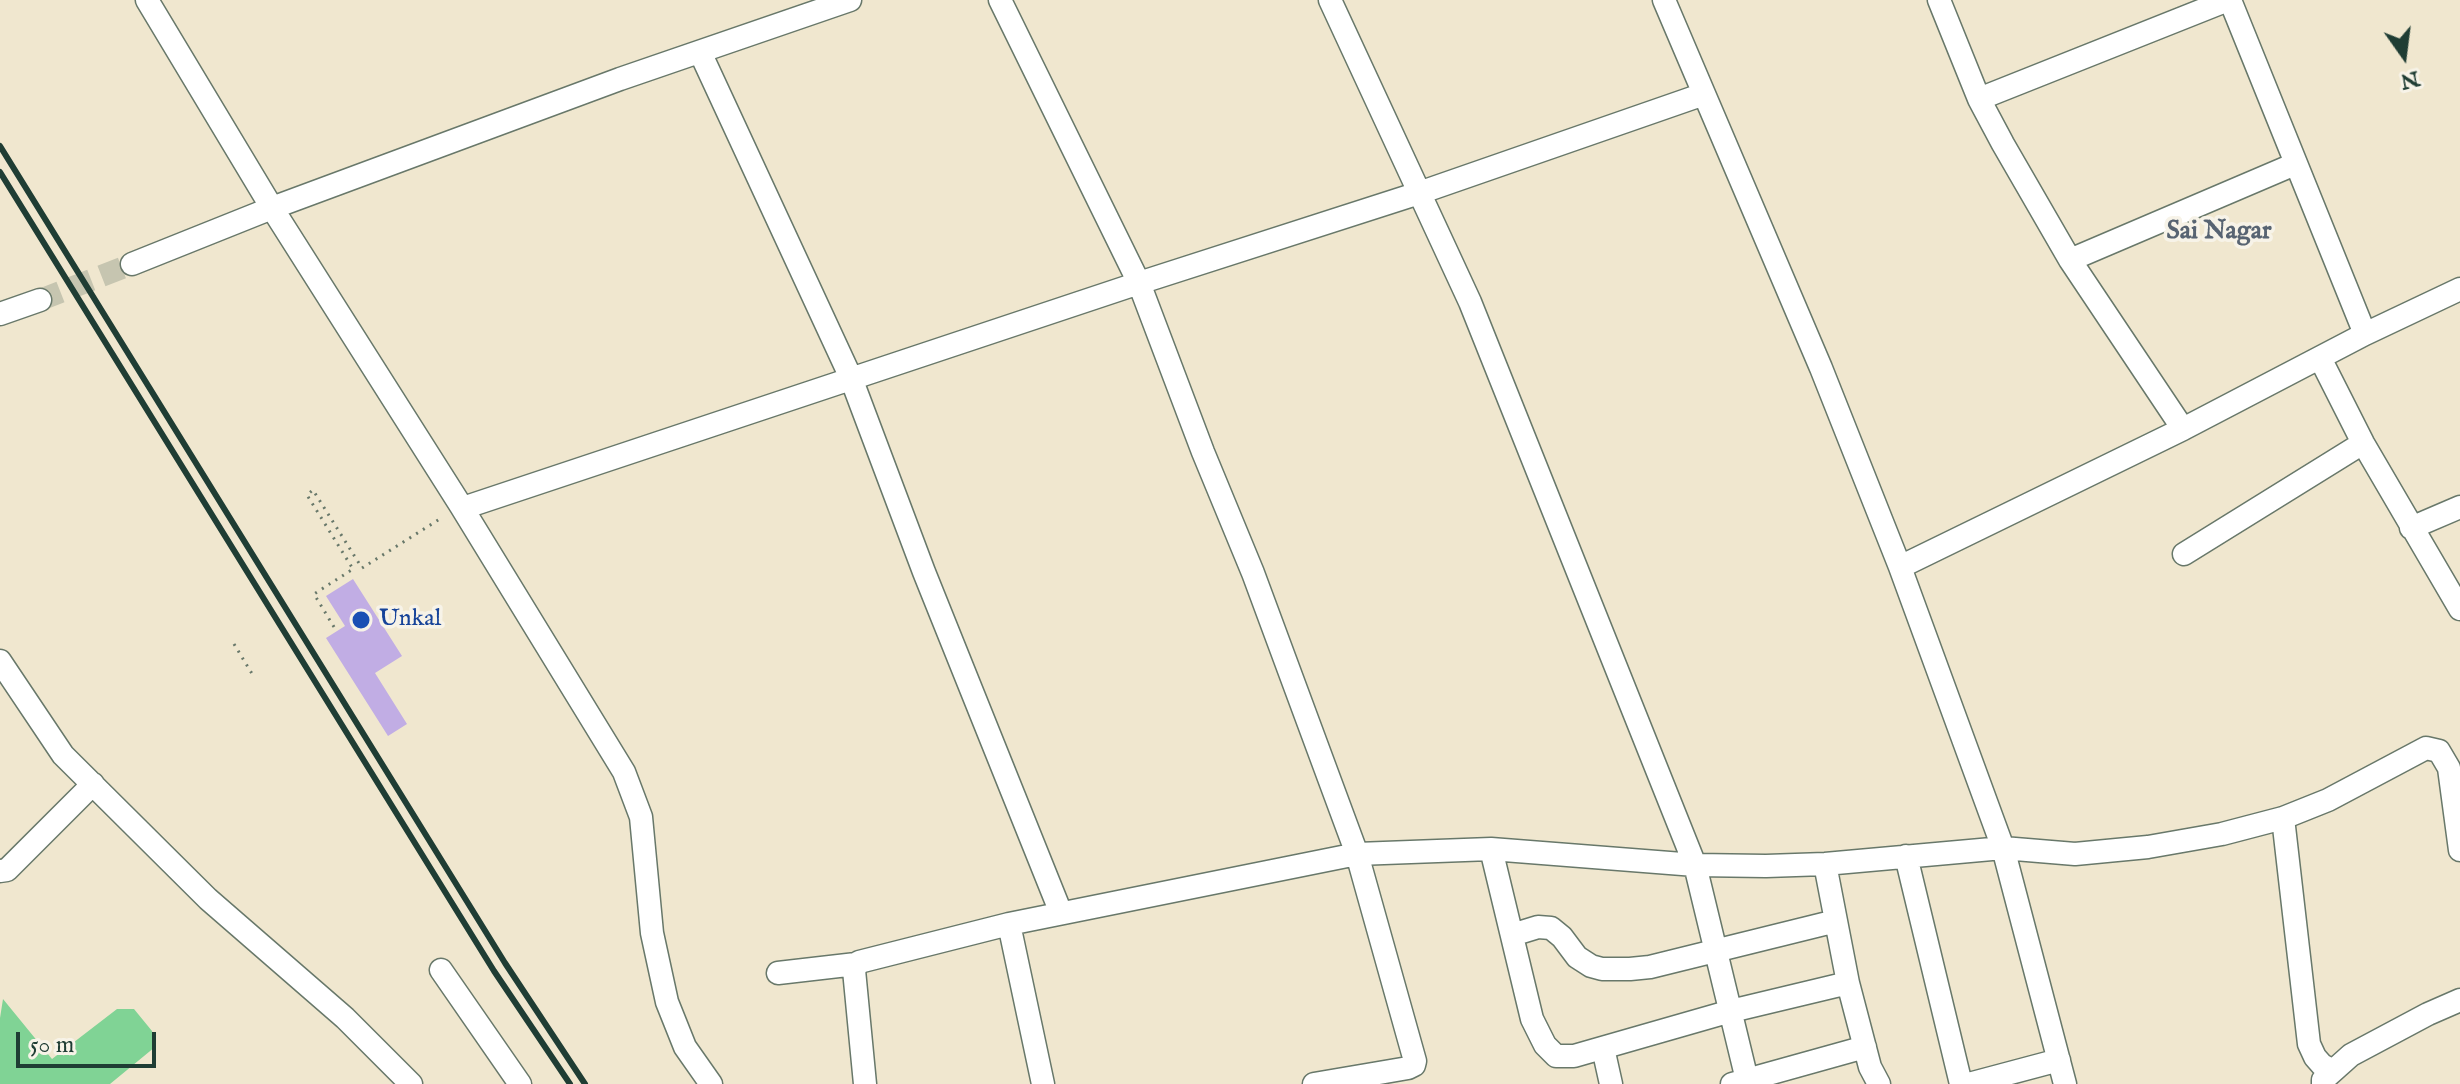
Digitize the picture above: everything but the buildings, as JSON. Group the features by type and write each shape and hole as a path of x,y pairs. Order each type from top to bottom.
{"street":[{"path":"147,0 272,208 462,507 629,784 641,817 652,933 667,1002 685,1047 711,1084"},
{"path":"132,264 272,208 620,79 850,0"},
{"path":"1000,0 1139,283 1253,573 1357,854 1415,1061 1408,1068 1342,1082 1314,1084"},
{"path":"1330,0 1470,302 1695,865 1731,1011 1742,1082 1865,1047"},
{"path":"1939,0 1979,99 2070,260 2183,429"},
{"path":"1979,99 2229,0 2365,334"},
{"path":"1666,1 1821,368 1900,567 2003,848 2065,1084"},
{"path":"700,52 851,378 924,572 1061,913"},
{"path":"462,507 1419,193 1704,94"},
{"path":"2070,260 2295,164"},
{"path":"1900,567 2460,289"},
{"path":"0,314 40,300"},
{"path":"2320,358 2363,443 2460,609"},
{"path":"2184,554 2363,443"},
{"path":"2411,528 2460,507"},
{"path":"0,661 63,755 208,899 345,1018 411,1084"},
{"path":"778,973 856,964 1009,924 1357,854 1491,849 1695,865 1825,864 2003,848 2075,854 2148,847 2222,834 2283,818 2328,800 2426,748 2439,751 2449,768 2460,850"},
{"path":"0,871 7,870 93,784"},
{"path":"2283,818 2309,1044 2322,1065 2322,1080"},
{"path":"1491,849 1532,1019 1545,1045 1556,1056 1574,1056 1731,1011 1848,983"},
{"path":"1906,856 1961,1084"},
{"path":"1825,864 1848,983 1870,1067 1879,1084"},
{"path":"1512,935 1538,927 1551,928 1577,957 1591,966 1602,969 1650,967 1836,921"},
{"path":"1009,924 1043,1084"},
{"path":"856,964 854,970 865,1084"},
{"path":"441,970 520,1084"},
{"path":"2322,1080 2351,1055 2460,1000"},
{"path":"1603,1048 1611,1084"},
{"path":"1969,1084 2059,1060"}],"path":[{"path":"334,627 314,594 353,569 307,495 313,490 362,568 462,507"},
{"path":"234,644 254,677"}],"green space":[{"path":"3,999 52,1059 117,1009 134,1009 152,1031 155,1047 110,1084 0,1084"}],"tunnel":[{"path":"40,300 132,264"}],"railway":[{"path":"0,146 505,963 585,1084"},
{"path":"0,172 494,971 570,1084"}],"place":[{"name":"Unkal","path":"361,620"}],"district":[{"name":"Sai Nagar","path":"2219,233"}]}
